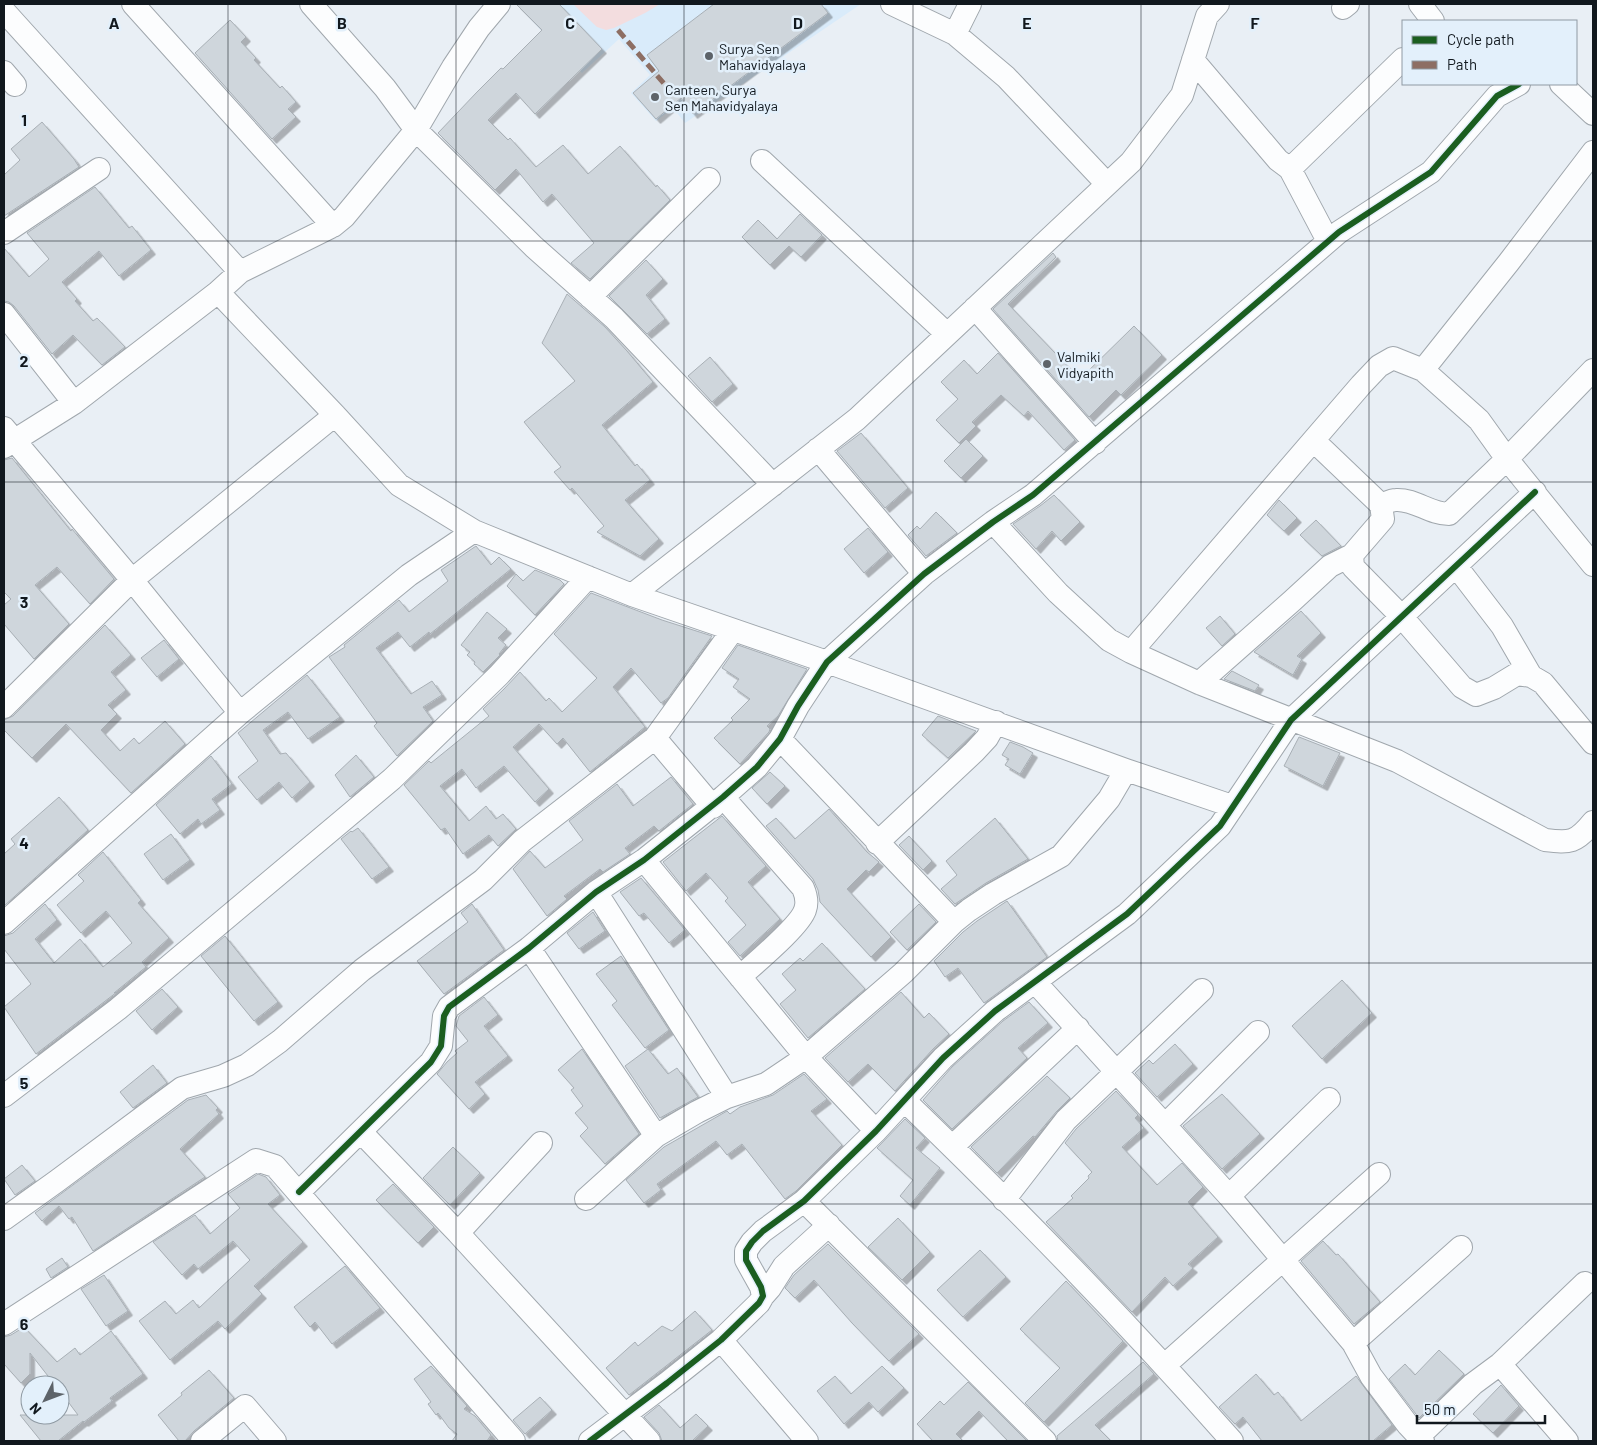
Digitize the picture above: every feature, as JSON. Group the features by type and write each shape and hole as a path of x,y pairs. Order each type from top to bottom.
{"street":[{"path":"133,4 333,226"},
{"path":"311,4 385,88 416,130 534,247 614,318 773,485"},
{"path":"240,713 132,580 7,438 74,403 218,292 240,272 333,226 344,217 416,130 453,67 479,28 499,4"},
{"path":"892,4 955,34 1006,77 1107,184"},
{"path":"955,34 970,4"},
{"path":"1420,4 1432,20"},
{"path":"632,595 857,418 1131,162 1182,95 1207,8"},
{"path":"4,11 240,272"},
{"path":"1193,60 1278,160 1290,169 1328,241"},
{"path":"1290,169 1402,60"},
{"path":"299,1192 431,1062 441,1046 444,1016 449,1007 529,948 596,892 644,860 718,802 757,767 780,738 826,662 924,574 992,522 1032,495 1095,443 1339,232 1431,172 1492,90 1514,85"},
{"path":"1566,88 1591,108"},
{"path":"1423,370 1593,152"},
{"path":"762,161 947,334"},
{"path":"4,233 99,170"},
{"path":"590,297 709,179"},
{"path":"218,292 399,485 474,531 632,595 1232,806"},
{"path":"975,308 1095,443"},
{"path":"4,314 74,403"},
{"path":"1131,652 1379,366 1393,358 1423,370 1479,420 1507,459 1593,564"},
{"path":"1381,505 1394,500 1407,501 1438,514 1449,514 1507,459 1593,370"},
{"path":"4,707 132,580 335,415"},
{"path":"1199,683 1292,602 1330,566 1352,555 1383,519 1381,505 1314,441"},
{"path":"818,449 924,574"},
{"path":"763,1296 761,1287 746,1260 746,1251 752,1242 763,1231 804,1200 876,1131 943,1058 995,1011 1127,914 1220,826 1291,720 1535,492"},
{"path":"992,522 1076,610 1109,640 1131,652 1199,683 1397,761 1545,840 1567,842 1583,835 1593,822"},
{"path":"4,922 240,713 409,575 474,531"},
{"path":"1352,555 1353,567 1402,617 1462,687 1476,695 1494,688 1517,674 1531,676 1543,683 1593,743"},
{"path":"1456,566 1502,626 1531,676"},
{"path":"4,1096 118,1009 392,779 499,675 588,577"},
{"path":"4,1219 182,1088 224,1076 246,1065 280,1041 362,970 483,880 522,841 655,738 733,630"},
{"path":"877,843 974,752 987,738 996,722"},
{"path":"655,738 803,888 807,899 805,911 796,925 740,977"},
{"path":"780,738 877,843 954,922"},
{"path":"586,1199 656,1136 727,1097 766,1084 806,1058 903,974 954,922 969,910 993,894 1061,856 1108,799 1126,770"},
{"path":"644,860 806,1058 876,1131"},
{"path":"596,892 727,1097"},
{"path":"529,948 656,1136"},
{"path":"1035,982 1230,1196 1353,1343 1371,1376 1408,1426 1421,1439 1473,1384 1500,1364 1585,1283"},
{"path":"1004,1200 1066,1120 1202,990"},
{"path":"952,1147 1078,1028"},
{"path":"1165,1125 1258,1032"},
{"path":"1230,1196 1329,1099"},
{"path":"905,1101 1165,1365 1232,1441"},
{"path":"361,1132 458,1233 650,1441"},
{"path":"458,1233 541,1143"},
{"path":"4,1324 256,1160 275,1166 299,1192 514,1441"},
{"path":"1165,1365 1379,1174"},
{"path":"804,1200 1045,1441"},
{"path":"590,1441 721,1340 754,1310 784,1266 829,1225"},
{"path":"1353,1343 1461,1246"},
{"path":"721,1340 807,1441"},
{"path":"1500,1364 1567,1441"},
{"path":"202,1441 245,1406 275,1441"}],"shaded area":[{"name":"Surya Sen Mahavidyalaya","path":"516,4 861,4 685,123 673,108 656,121 631,93 650,75 619,39 582,73"},
{"path":"573,4 660,4 614,28 606,30 597,27"}],"building":[{"path":"516,4 559,4 602,49 535,114 516,93 488,120 508,140 510,138 536,167 563,145 588,174 620,146 670,200 590,279 571,263 594,243 552,194 543,202 516,169 495,190 438,133 501,68 503,69 542,30"},
{"path":"714,4 821,4 828,13 693,114 681,98 656,119 633,93 659,71 647,55"},
{"path":"230,20 246,37 241,42 256,58 254,60 296,102 288,109 296,117 272,139 195,53"},
{"path":"42,122 79,167 4,216 4,175 20,160 11,149"},
{"path":"95,187 129,228 132,226 151,250 119,276 99,251 62,282 77,299 75,301 93,321 97,318 125,347 102,365 73,335 52,354 14,306 4,301 4,248 29,277 49,259 27,233"},
{"path":"800,214 822,235 801,257 789,246 770,265 742,237 758,220 777,239"},
{"path":"1053,253 1056,257 1008,304 1080,379 1134,326 1162,355 1121,395 1116,390 1089,417 993,309"},
{"path":"646,260 663,279 646,295 665,319 647,334 609,296"},
{"path":"567,294 605,327 653,382 602,425 635,466 637,464 650,480 625,500 659,539 640,556 597,532 604,526 572,488 570,490 554,472 561,467 524,422 575,381 542,343"},
{"path":"998,353 1075,440 1064,450 1028,411 1024,416 1001,395 972,422 976,426 959,443 936,420 958,399 941,382 964,360 977,374"},
{"path":"710,357 733,384 712,402 688,376"},
{"path":"861,433 908,488 885,508 837,451"},
{"path":"966,439 983,456 961,478 944,461"},
{"path":"12,458 71,531 72,529 114,579 90,604 57,567 35,585 69,624 34,659 4,624 4,605 11,599 4,592 4,460"},
{"path":"1054,495 1080,522 1061,541 1052,531 1036,549 1013,524"},
{"path":"1279,500 1297,518 1284,531 1267,515"},
{"path":"936,512 957,533 926,556 908,535 917,526 920,529"},
{"path":"1316,520 1341,546 1322,556 1300,535"},
{"path":"868,528 888,552 864,573 844,549"},
{"path":"476,546 491,565 499,557 511,569 430,634 429,632 410,647 398,632 376,648 411,694 432,681 442,695 423,707 433,721 397,756 374,726 377,723 329,657 345,647 344,645 399,600 409,612 448,581 441,570"},
{"path":"535,570 560,580 564,584 535,615 507,586 516,574 523,581"},
{"path":"591,593 662,620 712,636 668,698 661,703 631,668 613,687 645,727 590,772 563,738 557,744 539,724 513,747 549,789 535,802 504,766 476,788 462,769 440,786 469,821 486,806 496,819 503,814 516,829 498,846 489,835 463,854 445,828 441,830 404,785 429,761 431,763 489,716 483,709 520,672 546,701 549,698 562,712 597,678 554,634"},
{"path":"1301,611 1321,633 1297,656 1302,659 1293,675 1254,652"},
{"path":"487,612 507,629 498,638 506,645 500,655 483,672 467,655 470,652 461,645"},
{"path":"1220,616 1235,634 1222,646 1206,628"},
{"path":"105,625 131,655 111,672 126,690 108,705 117,714 101,730 120,751 134,738 139,744 165,721 185,744 131,793 66,724 32,758 4,730 4,720 13,716"},
{"path":"164,640 179,659 157,677 141,658"},
{"path":"738,645 807,669 778,716 767,726 770,729 769,732 740,764 714,738 733,720 731,718 750,699 733,687 739,679 722,668"},
{"path":"1232,671 1259,685 1255,691 1224,679"},
{"path":"307,675 340,717 308,739 288,712 263,730 280,754 286,753 310,782 292,798 279,782 257,800 238,777 258,761 238,733"},
{"path":"938,716 976,731 948,758 922,735"},
{"path":"1299,737 1340,753 1323,786 1284,766"},
{"path":"1010,742 1033,753 1020,774 1005,765 1009,759 1002,755"},
{"path":"356,755 374,777 350,797 335,775"},
{"path":"211,756 232,784 212,799 220,810 201,824 198,819 180,834 156,805"},
{"path":"770,772 785,786 767,804 752,788"},
{"path":"671,777 693,804 659,831 654,826 625,848 630,854 603,872 600,869 564,896 567,899 547,916 513,869 530,851 545,868 583,840 569,821 617,784 633,806"},
{"path":"59,797 88,830 4,906 4,854 15,844 11,839"},
{"path":"829,809 867,852 879,862 869,872 866,870 847,889 891,937 871,957 820,902 818,890 813,879 766,826 776,818 795,839"},
{"path":"722,816 766,866 748,882 780,919 740,956 728,942 746,925 725,901 728,898 706,873 686,891 663,862"},
{"path":"995,818 1028,859 986,883 955,904 941,889 957,875 946,861"},
{"path":"358,828 389,867 372,879 341,839"},
{"path":"171,834 190,860 163,880 144,854"},
{"path":"909,836 932,861 923,870 899,845"},
{"path":"103,852 141,900 138,903 169,938 142,962 146,967 114,993 117,992 36,1054 4,1007 31,984 4,949 4,936 13,933 45,904 57,920 35,939 54,963 80,939 103,967 132,943 106,911 81,933 57,905 84,881 78,875"},
{"path":"641,878 685,930 669,943 644,913 639,916 620,892"},
{"path":"1007,901 1047,957 984,1003 958,968 945,977 934,961 963,932"},
{"path":"472,904 504,950 444,994 417,961 468,922 461,913"},
{"path":"919,904 936,922 907,950 890,932"},
{"path":"593,912 605,931 579,949 567,933"},
{"path":"225,936 278,1002 254,1021 201,956"},
{"path":"822,943 865,989 808,1038 780,1004 796,990 782,974 800,958 803,961"},
{"path":"621,956 669,1030 645,1048 612,1005 617,1001 596,974"},
{"path":"1342,980 1372,1013 1322,1059 1292,1026"},
{"path":"162,989 178,1007 152,1030 136,1011"},
{"path":"901,992 924,1018 929,1013 949,1034 895,1091 868,1064 848,1082 825,1058"},
{"path":"484,997 498,1015 484,1026 508,1056 475,1082 485,1094 469,1109 437,1074 457,1053 455,1051 468,1041 456,1026 459,1016"},
{"path":"1029,1002 1048,1023 1018,1048 1027,1058 952,1129 923,1100 952,1067 1003,1021"},
{"path":"1175,1044 1193,1064 1157,1097 1135,1073 1149,1060 1153,1064"},
{"path":"582,1049 639,1134 605,1164 580,1136 588,1128 575,1113 583,1106 571,1090 574,1088 558,1070"},
{"path":"648,1049 668,1074 677,1068 698,1097 660,1118 625,1066"},
{"path":"153,1065 167,1083 133,1108 120,1092"},
{"path":"804,1074 827,1099 811,1111 842,1145 796,1191 785,1199 742,1144 727,1155 716,1141 657,1184 661,1190 644,1203 626,1180 664,1147 727,1111 730,1114 740,1107 773,1095"},
{"path":"1047,1076 1070,1098 1035,1137 1033,1136 997,1173 971,1147"},
{"path":"1116,1091 1138,1115 1135,1118 1144,1128 1122,1147 1157,1185 1182,1163 1203,1187 1188,1202 1218,1237 1188,1264 1193,1268 1173,1286 1165,1277 1132,1312 1046,1222 1073,1198 1071,1196 1089,1178 1088,1176 1092,1172 1065,1143 1076,1129"},
{"path":"1222,1094 1260,1134 1222,1169 1183,1126"},
{"path":"206,1095 218,1108 216,1110 219,1114 180,1149 205,1177 93,1251 72,1217 69,1219 59,1206 42,1221 35,1213 188,1100"},
{"path":"905,1119 925,1138 916,1148 940,1168 910,1205 900,1196 913,1180 877,1148"},
{"path":"453,1147 480,1173 450,1205 423,1178"},
{"path":"22,1165 35,1181 15,1195 4,1179"},
{"path":"258,1174 266,1177 280,1195 268,1204 303,1242 254,1286 262,1294 225,1329 218,1321 170,1360 139,1321 165,1301 176,1314 193,1300 199,1308 250,1260 233,1241 198,1269 194,1264 182,1275 153,1242 195,1215 210,1234 240,1208 228,1194"},
{"path":"393,1184 434,1227 418,1243 376,1200"},
{"path":"898,1218 930,1252 902,1280 868,1247"},
{"path":"1323,1241 1336,1255 1338,1254 1380,1302 1354,1324 1301,1261"},
{"path":"828,1244 919,1334 889,1361 814,1280 795,1298 785,1288 794,1275"},
{"path":"980,1250 1006,1277 963,1317 937,1290"},
{"path":"62,1258 68,1267 51,1278 46,1269"},
{"path":"345,1266 380,1308 332,1344 315,1322 310,1327 294,1307"},
{"path":"104,1275 128,1311 106,1326 81,1289"},
{"path":"1066,1281 1123,1341 1044,1422 1025,1403 1060,1368 1020,1329"},
{"path":"695,1311 712,1330 629,1395 606,1368 635,1342 638,1346 662,1326 672,1331"},
{"path":"24,1327 57,1362 75,1348 80,1355 111,1331 143,1374 110,1398 112,1401 58,1441 41,1441 28,1425 70,1425 70,1415 78,1415 70,1404 70,1375 47,1375 30,1353 30,1374 20,1375 20,1382 4,1364 4,1337"},
{"path":"1439,1350 1464,1374 1419,1418 1389,1379 1405,1364 1415,1375"},
{"path":"1143,1362 1154,1374 1095,1425 1111,1441 1058,1441 1057,1436"},
{"path":"431,1366 467,1406 464,1409 475,1416 491,1435 487,1441 452,1441 457,1434 449,1428 438,1413 436,1415 428,1404 431,1402 414,1379"},
{"path":"882,1366 904,1388 878,1412 869,1402 844,1424 817,1391 835,1376 851,1394"},
{"path":"209,1370 234,1398 194,1431 185,1441 179,1441 158,1415"},
{"path":"1256,1374 1274,1395 1278,1392 1301,1421 1356,1376 1392,1425 1373,1441 1262,1441 1243,1417 1235,1424 1219,1407"},
{"path":"968,1382 1027,1441 1008,1441 979,1411 956,1434 963,1441 933,1441 917,1424 940,1401 944,1405"},
{"path":"1501,1385 1519,1406 1493,1433 1473,1414"},
{"path":"540,1397 552,1410 525,1434 513,1420"},
{"path":"659,1405 680,1428 696,1414 708,1426 692,1441 662,1441 659,1433 644,1417"}],"marked path":[{"path":"618,30 673,94"}],"cycle path":[{"path":"299,1192 431,1062 441,1046 444,1016 449,1007 529,948 596,892 644,860 723,797 757,767 780,739 798,706 827,662 924,574 993,522 1033,495 1339,232 1431,172 1497,96 1517,85"},
{"path":"590,1441 721,1340 759,1303 763,1296 761,1287 746,1260 746,1251 752,1242 763,1231 804,1201 876,1131 943,1058 995,1011 1127,914 1220,826 1291,720 1535,492"}],"place":[{"name":"Surya Sen Mahavidyalaya","path":"709,56"},
{"name":"Canteen, Surya Sen Mahavidyalaya","path":"655,97"},
{"name":"Valmiki Vidyapith","path":"1047,364"}]}
